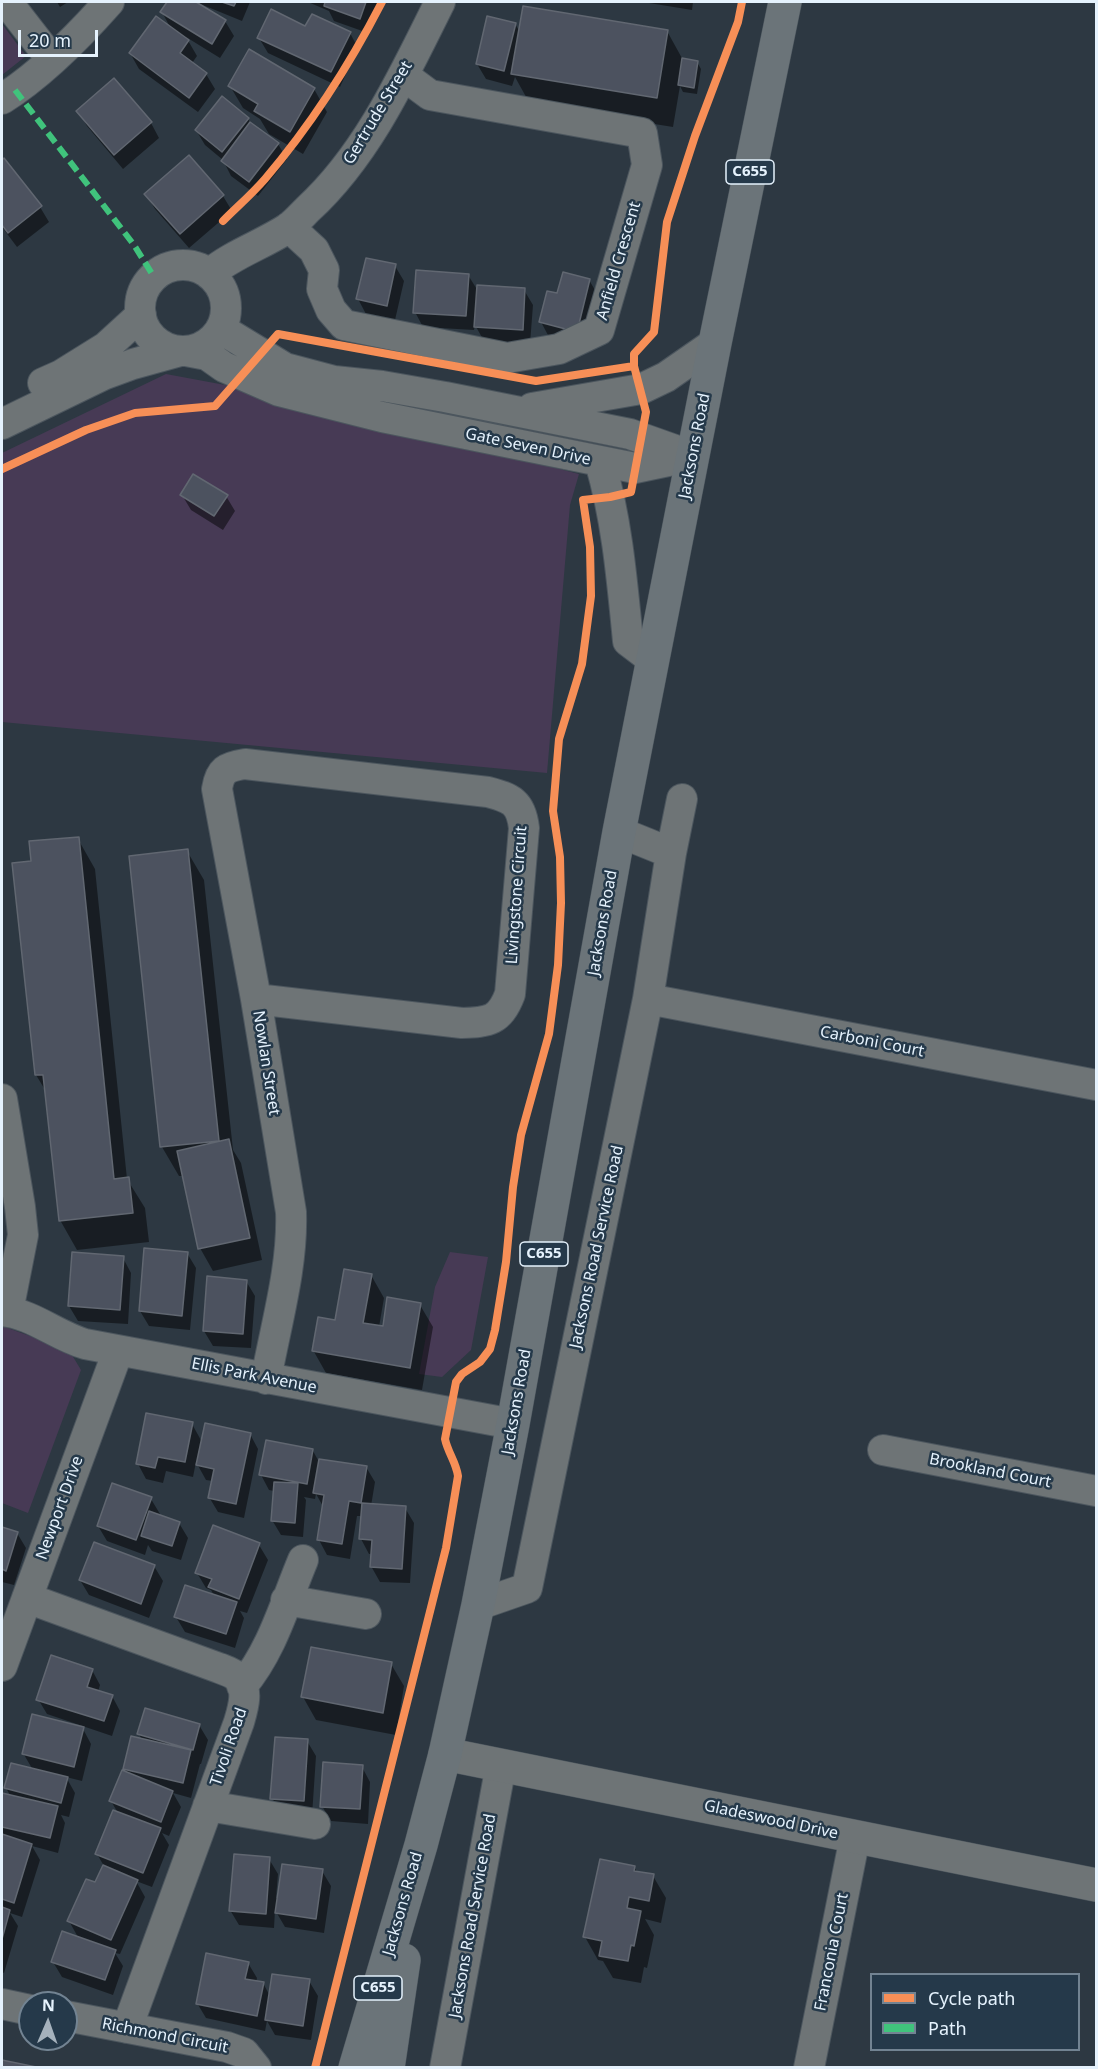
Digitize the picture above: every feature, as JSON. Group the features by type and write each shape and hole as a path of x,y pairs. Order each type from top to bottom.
{"main road":[{"name":"Jacksons Road","path":"355,2067 421,1845 445,1754 478,1605 513,1424 619,832 692,456 785,2"},
{"name":"Jacksons Road","path":"388,2067 421,1845"}],"street":[{"path":"7,2 52,60"},
{"path":"2,99 52,60 109,2"},
{"name":"Gertrude Street","path":"216,284 225,261 281,232 328,190 362,146 403,75 440,2"},
{"name":"Anfield Crescent","path":"281,232 314,250 324,270 322,289 332,310 344,325 507,358 559,349 598,330 647,165 642,133 430,95 403,75"},
{"path":"2,424 103,375 133,364 200,348 212,340 221,329 226,306 216,284 198,268 185,265 162,271 147,285 140,305 145,328 154,339 166,347 183,351"},
{"path":"2,402 61,375 106,347 141,315"},
{"name":"Gate Seven Drive","path":"221,329 285,368 334,381 382,386 641,437 692,456"},
{"name":"Gate Seven Drive","path":"508,410 548,406 641,389 666,377 715,343"},
{"name":"Gate Seven Drive","path":"183,351 207,355 224,367 279,391 382,417 600,462 635,468 692,456"},
{"path":"600,462 612,507 628,641 653,660"},
{"name":"Nowlan Street","path":"244,764 224,771 217,789 256,999 291,1212 292,1232 266,1379"},
{"name":"Livingstone Circuit","path":"244,764 488,792 504,796 516,803 522,814 524,828 510,994 505,1007 495,1018 481,1023 462,1023 256,999"},
{"name":"Jacksons Road Service Road","path":"478,1605 528,1588 648,999 671,853 682,800"},
{"path":"619,832 671,853"},
{"name":"Carboni Court","path":"648,999 1096,1085"},
{"path":"2,1100 23,1235 5,1311"},
{"name":"Ellis Park Avenue","path":"5,1311 18,1312 69,1339 118,1351 513,1424"},
{"name":"Newport Drive","path":"2,1666 118,1351"},
{"name":"Brookland Court","path":"883,1450 1096,1491"},
{"path":"242,1686 256,1670 264,1655 303,1560"},
{"name":"Tivoli Road","path":"27,1598 219,1668 238,1678 242,1686 244,1702 127,2028"},
{"path":"286,1600 366,1614"},
{"name":"Gladeswood Drive","path":"445,1754 1096,1885"},
{"name":"Jacksons Road Service Road","path":"445,2067 501,1765"},
{"path":"208,1806 315,1824"},
{"name":"Franconia Court","path":"809,2067 855,1838"},
{"path":"2,2004 18,2007"},
{"name":"Richmond Circuit","path":"78,2018 227,2047 243,2053 256,2067"}],"shaded area":[{"path":"2,24 26,56 2,75"},
{"path":"166,374 252,390 579,474 570,505 547,773 2,722 2,453"},
{"path":"450,1252 488,1257 471,1350 442,1377 419,1374 435,1287"},
{"path":"2,1326 69,1350 81,1370 28,1513 2,1503"}],"building":[{"path":"167,2 196,2 226,20 212,44 160,12"},
{"path":"222,2 236,2 234,6"},
{"path":"325,2 366,2 360,19 324,6"},
{"path":"523,6 668,30 657,98 511,74"},
{"path":"271,9 305,26 312,14 351,32 331,72 257,38"},
{"path":"156,16 189,40 180,53 207,73 189,98 129,53"},
{"path":"487,16 516,23 504,71 476,64"},
{"path":"249,49 315,88 290,132 254,111 258,104 228,86"},
{"path":"682,58 698,61 694,88 678,85"},
{"path":"114,78 152,122 114,155 76,111"},
{"path":"222,96 249,118 222,152 195,130"},
{"path":"250,122 279,143 249,182 221,161"},
{"path":"189,155 224,195 180,234 144,194"},
{"path":"4,158 42,206 8,233 2,225 2,160"},
{"path":"366,258 396,264 387,306 356,299"},
{"path":"416,270 469,274 466,316 413,313"},
{"path":"563,272 590,279 577,332 539,322 547,291 557,293"},
{"path":"477,285 525,288 523,330 474,327"},
{"path":"193,474 228,495 214,516 180,495"},
{"path":"79,837 114,1179 129,1177 133,1213 59,1221 43,1075 35,1075 12,863 31,861 29,841"},
{"path":"188,849 219,1141 160,1147 129,856"},
{"path":"229,1139 250,1238 198,1249 177,1151"},
{"path":"144,1248 188,1252 182,1316 139,1311"},
{"path":"72,1252 124,1256 120,1310 68,1306"},
{"path":"344,1269 372,1274 363,1323 383,1326 387,1297 421,1303 410,1368 312,1351 318,1317 335,1320"},
{"path":"207,1276 247,1280 243,1334 203,1331"},
{"path":"146,1413 193,1422 185,1462 158,1457 155,1468 136,1464"},
{"path":"205,1423 251,1433 236,1504 208,1498 214,1469 196,1465"},
{"path":"266,1440 313,1449 307,1484 259,1475"},
{"path":"319,1459 367,1466 361,1503 349,1501 342,1544 317,1540 324,1495 313,1493"},
{"path":"274,1482 298,1483 295,1523 271,1521"},
{"path":"112,1483 152,1497 136,1540 97,1526"},
{"path":"362,1503 406,1506 402,1569 370,1567 372,1540 359,1539"},
{"path":"149,1511 180,1522 172,1546 141,1536"},
{"path":"213,1525 260,1543 239,1599 208,1587 212,1579 195,1573"},
{"path":"2,1527 18,1532 6,1571 2,1569"},
{"path":"94,1542 155,1565 141,1604 79,1580"},
{"path":"185,1585 237,1602 226,1634 174,1617"},
{"path":"311,1647 392,1662 383,1713 301,1697"},
{"path":"51,1655 93,1669 87,1687 113,1695 104,1721 36,1700"},
{"path":"145,1708 200,1724 193,1750 137,1734"},
{"path":"32,1714 84,1727 74,1767 22,1754"},
{"path":"131,1736 191,1750 183,1783 123,1769"},
{"path":"275,1737 308,1739 304,1801 270,1799"},
{"path":"323,1762 363,1765 360,1809 320,1807"},
{"path":"11,1763 68,1777 61,1803 4,1788"},
{"path":"122,1770 173,1791 161,1822 109,1801"},
{"path":"2,1793 58,1806 50,1838 2,1827"},
{"path":"113,1810 161,1828 143,1873 95,1854"},
{"path":"2,1834 32,1844 14,1903 2,1899"},
{"path":"234,1854 270,1857 266,1914 229,1911"},
{"path":"600,1859 635,1866 634,1871 654,1874 649,1901 629,1897 627,1908 641,1911 634,1946 631,1945 628,1961 599,1956 602,1941 583,1937"},
{"path":"282,1864 323,1869 316,1919 275,1913"},
{"path":"103,1865 138,1880 111,1940 67,1921 86,1879 95,1882"},
{"path":"2,1907 10,1910 2,1939"},
{"path":"62,1931 116,1950 105,1980 51,1962"},
{"path":"206,1953 249,1962 245,1979 264,1982 257,2016 196,2004"},
{"path":"272,1974 310,1979 303,2026 265,2020"},
{"path":"2,2060 41,2068 2,2068"}],"marked path":[{"path":"15,90 134,245 154,277"}],"cycle path":[{"path":"223,221 260,185 314,116 357,48 382,2"},
{"path":"315,2068 446,1548 458,1476 445,1439 456,1382 462,1374 480,1362 490,1349 506,1262 513,1187 521,1135 549,1034 558,965 561,903 560,857 553,811 559,739 582,664 591,596 590,547 583,500 631,492 646,412 634,366 634,354 654,332 667,222 695,136 738,22 742,2"},
{"path":"2,469 86,430 135,413 215,406 278,334 536,381 634,366"}]}
